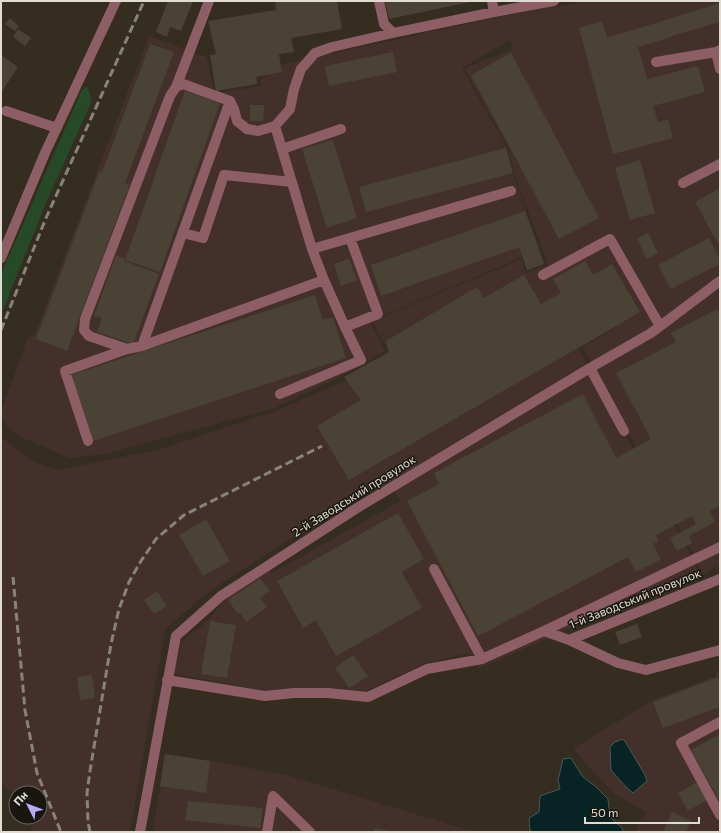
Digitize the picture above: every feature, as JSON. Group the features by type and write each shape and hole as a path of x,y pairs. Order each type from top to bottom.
{"lane":[{"path":"1,258 45,153 116,1"},
{"path":"127,350 89,336 84,330 85,319 170,96 176,87 209,1"},
{"path":"378,1 384,24 393,33"},
{"path":"492,1 494,12"},
{"path":"176,87 183,84 230,101 237,121 247,129 258,131 275,126 290,109 294,89 301,69 315,53 332,47 393,33 554,1"},
{"path":"656,62 718,51 720,69"},
{"path":"142,346 230,101"},
{"path":"6,111 57,128"},
{"path":"275,126 312,249 324,280 361,360 280,394"},
{"path":"282,149 341,129"},
{"path":"683,183 720,164"},
{"path":"183,233 204,238 224,175 292,182"},
{"path":"312,249 511,191"},
{"path":"345,327 378,314 350,238"},
{"path":"543,275 610,239 660,326"},
{"path":"88,441 65,371 142,346 324,280"},
{"name":"2-й Заводський провулок","path":"140,832 176,636 222,596 357,508 651,332 719,284"},
{"path":"590,368 624,431"},
{"path":"167,680 265,696 294,693 328,693 368,697 427,669 482,659 720,547"},
{"path":"434,569 482,659"},
{"name":"1-й Заводський провулок","path":"544,631 569,640 720,579"},
{"path":"569,640 618,663 646,670 720,650"},
{"path":"720,722 681,743 720,815"},
{"path":"267,832 273,796 310,832"}],"shaded area":[{"path":"586,1 720,1 720,565 702,574 690,548 583,348 621,324 579,349 688,550 700,575 568,629 479,669 470,653 423,664 366,691 328,688 265,691 174,674 181,643 208,620 227,598 269,570 272,573 400,501 386,477 211,590 165,629 130,832 33,832 31,825 48,825 48,785 8,785 8,789 3,786 1,773 1,437 32,460 44,466 59,470 160,449 276,411 351,378 389,352 372,321 522,259 525,273 548,265 514,173 508,147 464,68 514,49 502,26 509,41 462,68 507,148 513,173 545,264 527,271 523,257 370,321 385,351 344,375 275,408 105,454 70,458 18,436 7,427 1,415 1,411 29,335 34,336 149,36 207,57 214,93 261,86 260,80 285,64 497,17"},
{"path":"720,670 720,832 636,832 637,825 647,813 613,793 573,749 652,700 716,676 715,672"},
{"path":"165,754 283,774 475,832 153,832"}],"green space":[{"path":"87,86 90,93 91,103 46,203 1,315 1,274 82,90"}],"water":[{"path":"623,739 647,781 633,793 611,770 610,747 615,742"},
{"path":"571,758 582,776 608,799 610,817 622,828 623,832 530,831 529,818 539,812 540,796 560,789 558,780 563,759"}],"building":[{"path":"168,1 193,1 181,31 170,27 167,37 156,32"},
{"path":"275,1 337,1 342,29 291,38 294,52 279,54 282,72 256,77 257,84 216,91 210,55 216,54 208,21 276,10"},
{"path":"385,1 470,1 470,2 389,19"},
{"path":"720,3 720,22 638,47 647,79 698,66 705,92 653,106 658,122 668,119 673,138 613,154 579,28 602,21 607,37"},
{"path":"10,18 19,26 15,31 5,24"},
{"path":"18,29 31,38 25,46 13,37"},
{"path":"150,44 174,52 125,183 130,184 67,351 36,339 99,172 102,173"},
{"path":"393,52 397,72 329,86 325,66"},
{"path":"511,53 599,218 559,239 471,75"},
{"path":"1,55 18,67 1,93"},
{"path":"185,91 220,103 160,272 125,260"},
{"path":"250,105 264,105 263,121 250,121"},
{"path":"333,140 357,218 327,228 302,149"},
{"path":"506,148 513,173 366,212 359,187"},
{"path":"640,160 655,213 630,220 615,168"},
{"path":"720,188 720,247 695,202"},
{"path":"525,211 544,264 527,270 519,247 381,296 371,265"},
{"path":"648,233 658,253 647,259 637,239"},
{"path":"709,238 720,260 720,264 671,289 658,265"},
{"path":"116,255 125,259 124,261 159,274 133,344 97,332 102,318 94,316"},
{"path":"349,259 357,280 341,286 334,264"},
{"path":"585,261 593,275 612,264 640,312 349,480 317,426 361,400 344,377 389,352 386,341 477,287 484,298 524,275 541,304 561,293 553,279"},
{"path":"315,295 323,320 333,317 346,358 93,441 71,375"},
{"path":"717,309 720,314 720,506 710,511 715,522 689,536 692,543 677,551 670,538 696,524 692,516 656,535 659,541 653,544 661,559 636,572 628,557 478,636 407,501 439,484 434,473 583,394 616,458 651,439 616,373 676,342 671,333"},
{"path":"398,513 424,559 402,572 422,608 336,656 316,620 303,628 277,581"},
{"path":"206,519 230,561 203,576 179,535"},
{"path":"260,578 270,591 260,598 267,607 246,622 240,612 238,614 228,600"},
{"path":"157,591 167,606 154,614 144,600"},
{"path":"210,621 236,625 227,678 201,674"},
{"path":"637,624 642,637 620,645 615,632"},
{"path":"353,655 368,676 349,688 335,668"},
{"path":"92,675 95,698 80,700 77,677"},
{"path":"718,677 720,682 720,707 663,728 653,702"},
{"path":"720,734 720,802 691,750"},
{"path":"165,754 210,761 206,793 160,786"},
{"path":"698,782 707,800 688,811 678,793"},
{"path":"188,801 263,808 260,828 185,820"},
{"path":"672,812 691,821 686,832 663,832"},
{"path":"374,828 390,831 390,832 373,832"}],"railway":[{"path":"1,330 46,218 144,1"},
{"path":"90,832 88,822 87,793 111,644 119,609 129,582 141,561 156,539 184,515 322,446"},
{"path":"13,577 25,710 37,773 61,832"}]}
